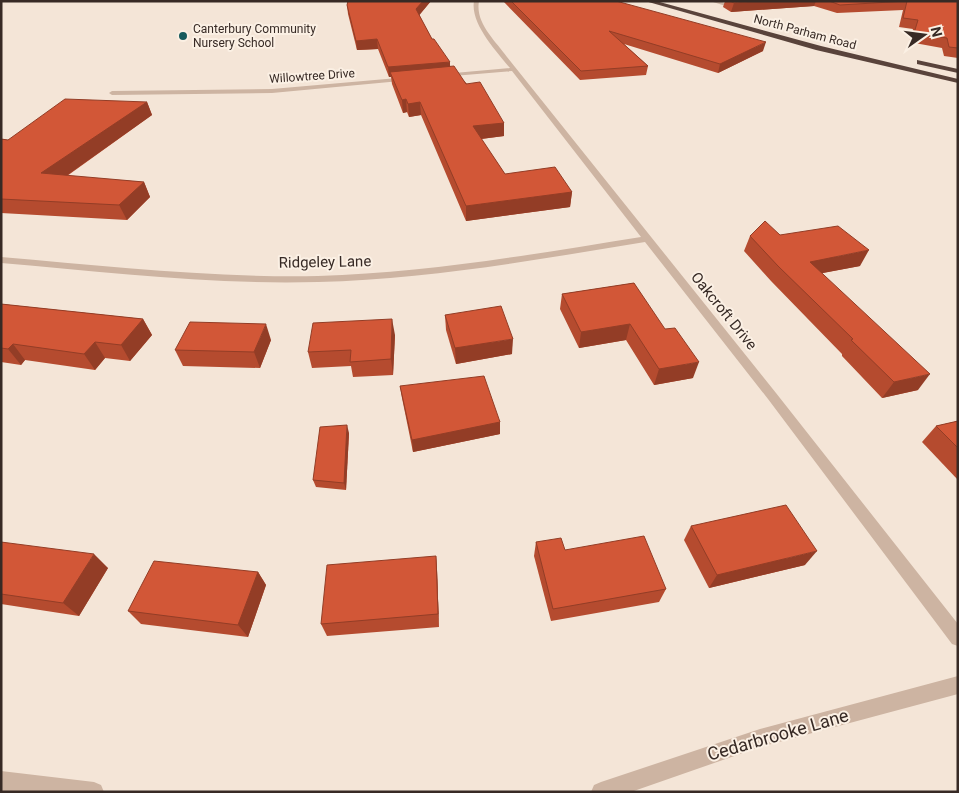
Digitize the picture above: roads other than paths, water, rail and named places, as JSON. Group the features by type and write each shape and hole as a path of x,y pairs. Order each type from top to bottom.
{"highway":[{"name":"North Parham Road","path":"648,1 819,48 958,82"},
{"path":"910,60 958,71"}],"street":[{"name":"Oakcroft Drive","path":"477,1 475,11 479,22 514,69 772,396 958,638"},
{"path":"712,1 735,7"},
{"path":"431,77 514,69"},
{"name":"Willowtree Drive","path":"112,92 272,91 421,78"},
{"name":"Ridgeley Lane","path":"1,260 214,277 325,279 444,270 647,239"},
{"name":"Cedarbrooke Lane","path":"601,792 760,738 958,685"},
{"path":"1,781 94,792"}],"place":[{"name":"Canterbury Community Nursery School","path":"183,36"}]}
